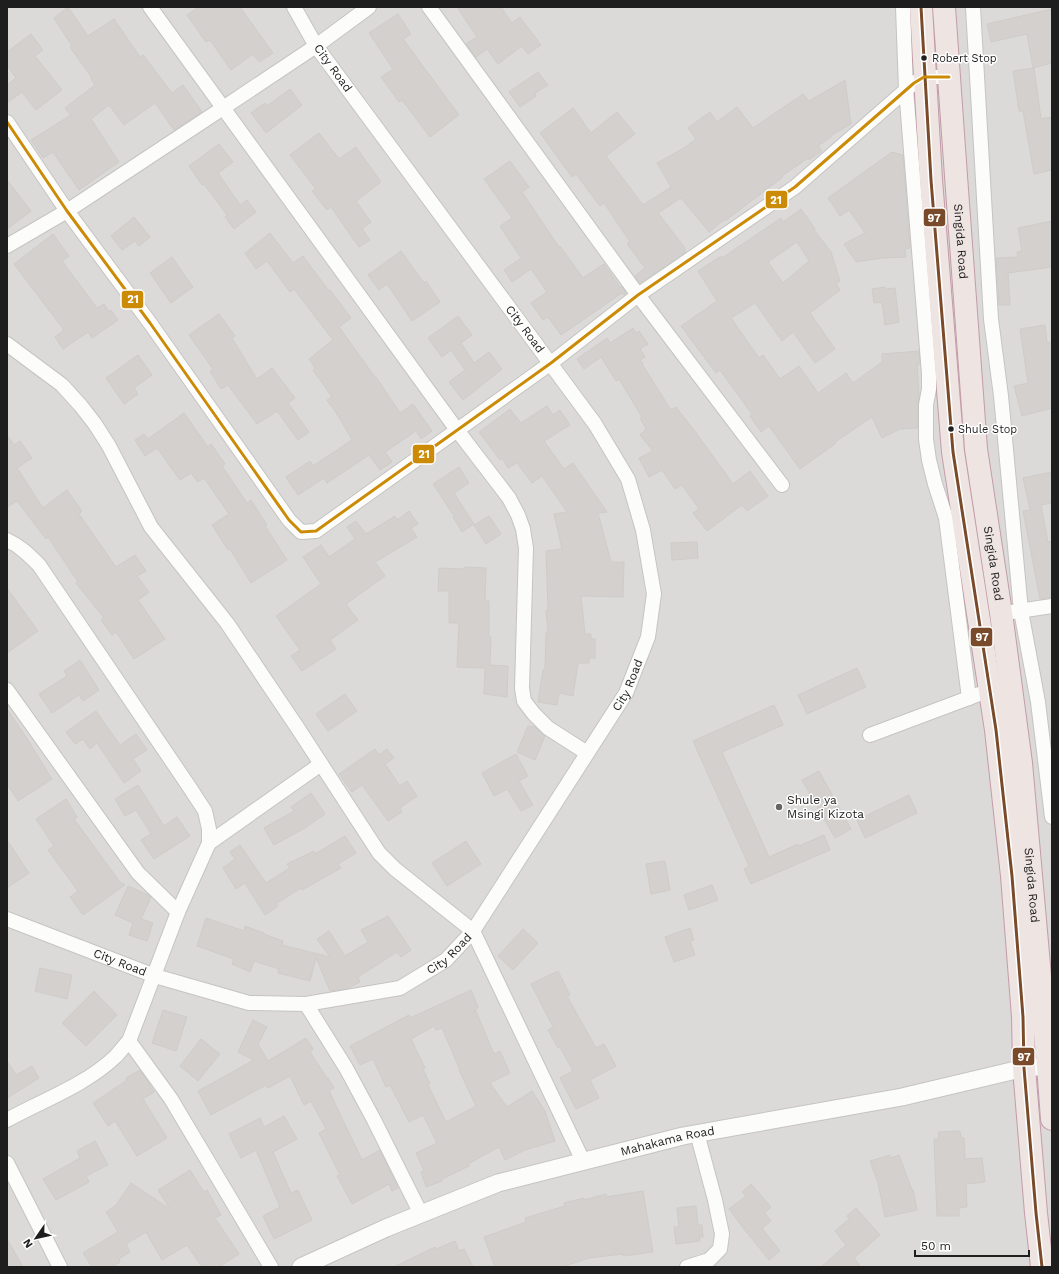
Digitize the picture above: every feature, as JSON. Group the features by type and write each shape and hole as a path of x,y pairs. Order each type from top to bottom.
{"highway":[{"name":"Singida Road","path":"921,7 930,180 953,452 996,730 1006,822 1043,1017 1052,1119"},
{"name":"Singida Road","path":"944,7 976,450 1011,612 1021,763 1028,944 1023,1017 1024,1068 1036,1214 1042,1267"}],"street":[{"path":"150,7 509,498 518,515 523,530 526,548 522,688 524,701 548,728 587,753"},
{"name":"City Road","path":"7,919 155,976 249,1003 306,1004 400,988 446,960 473,931 626,693 648,637 654,594 643,530 628,479 595,424 316,46 294,7"},
{"path":"7,246 67,210 223,108 316,46 369,7"},
{"path":"429,7 638,295 782,485"},
{"path":"903,7 906,89 929,374 929,390 926,405 926,439 934,484 946,518 969,698"},
{"path":"973,7 991,319 1000,396 1011,612 1038,702 1052,817"},
{"path":"7,122 67,210 150,323 289,520 301,532 316,531 551,363 638,295 795,187 914,83 924,77 949,76"},
{"path":"7,344 62,385 81,406 109,446 151,528 227,623 379,853 388,863 473,931 584,1161"},
{"path":"7,540 29,555 39,565 205,811 209,829 209,843 178,912 155,976 129,1041 115,1057 100,1069 68,1089 29,1107 7,1120"},
{"path":"1011,612 1052,606"},
{"path":"7,690 138,873 178,912"},
{"path":"870,735 990,690"},
{"path":"209,843 321,764"},
{"path":"306,1004 346,1068 421,1214"},
{"path":"129,1041 171,1100 271,1267"},
{"name":"Mahakama Road","path":"301,1267 386,1228 498,1183 697,1133 902,1096 1024,1068 1048,1066"},
{"path":"687,1267 709,1260 715,1255 720,1249 722,1234 715,1200 697,1133"},
{"path":"7,1163 60,1267"}],"shaded area":[{"path":"7,7 1052,7 1052,1267 7,1267"}],"building":[{"path":"68,7 88,36 114,19 140,57 143,55 172,93 183,85 202,112 174,130 155,103 124,125 109,105 91,119 119,162 79,190 53,152 43,158 31,140 71,115 65,108 95,85 91,79 92,78 70,47 72,46 54,18"},
{"path":"199,7 240,7 273,53 259,62 253,54 231,70 210,40 206,42 187,15"},
{"path":"457,7 501,7 512,23 520,17 541,45 528,54 522,46 498,64 487,49 476,57 466,44 477,37"},
{"path":"1052,9 1052,63 1033,68 1027,34 991,42 987,24"},
{"path":"398,14 411,34 403,39 459,115 430,137 402,100 399,102 381,77 393,69 369,33"},
{"path":"31,34 43,50 35,56 62,90 36,110 22,92 7,103 7,85 16,78 7,65 7,52"},
{"path":"1034,68 1041,119 1052,117 1052,170 1034,174 1023,111 1019,111 1013,71"},
{"path":"538,72 548,85 535,93 536,96 520,107 509,92"},
{"path":"845,80 851,124 832,135 818,146 822,151 809,160 808,158 782,176 783,177 725,221 724,220 709,232 681,198 658,213 685,248 685,253 640,283 635,276 645,268 627,244 630,242 604,203 600,206 576,174 572,177 540,133 573,108 591,133 617,112 635,134 606,156 643,205 671,187 657,163 684,148 696,139 688,128 710,112 717,122 737,107 753,128 803,94 809,101"},
{"path":"290,89 302,105 266,133 251,113 265,103 267,106"},
{"path":"319,133 339,159 356,147 381,182 356,201 371,222 362,229 370,240 359,247 331,207 327,210 312,191 316,189 290,155"},
{"path":"219,144 233,162 218,173 240,205 247,200 256,212 234,229 225,217 227,215 204,184 202,185 189,166"},
{"path":"892,152 903,155 910,248 905,249 906,257 882,258 856,262 844,244 865,233 849,210 840,216 828,198"},
{"path":"510,161 529,187 522,192 559,247 560,246 583,278 604,264 626,293 624,295 622,293 561,335 548,317 543,320 531,303 547,292 531,269 512,282 504,270 521,258 500,226 512,218 484,179"},
{"path":"7,180 31,211 7,229"},
{"path":"801,209 815,229 814,230 831,252 840,281 836,284 840,290 810,313 835,349 815,363 793,332 782,341 755,303 731,318 759,358 763,355 780,379 799,366 818,393 846,373 853,383 882,362 882,354 919,351 920,364 917,364 919,395 918,428 900,429 882,438 872,417 835,442 836,443 800,469 769,426 761,432 750,416 752,414 720,370 716,373 681,326 717,301 698,271 721,256 722,258 781,218 783,222","holes":["797,242 809,261 783,283 768,262"]},
{"path":"134,217 150,237 139,246 135,241 122,250 111,236"},
{"path":"1052,221 1052,267 1008,273 1010,305 999,305 996,258 1018,257 1017,252 1022,251 1018,228"},
{"path":"270,233 293,263 303,256 351,318 339,327 376,377 400,413 413,404 432,431 421,439 416,431 385,452 392,462 380,470 369,455 327,483 324,478 298,495 286,477 310,461 313,466 352,440 327,400 332,397 313,370 315,368 309,359 333,340 294,289 290,292 267,261 256,269 245,253"},
{"path":"53,234 69,256 62,261 97,308 104,304 109,312 111,310 118,320 92,338 88,332 63,349 55,337 64,330 14,264"},
{"path":"401,251 424,283 426,281 440,302 412,321 387,284 379,290 368,275"},
{"path":"172,257 193,287 171,303 150,273"},
{"path":"885,287 886,289 895,288 899,322 885,325 882,302 874,303 872,289"},
{"path":"219,314 235,336 232,338 257,379 272,368 295,398 288,403 309,432 298,440 277,411 257,424 228,385 221,389 210,371 213,369 189,335"},
{"path":"458,316 472,335 461,343 474,363 489,352 502,369 463,400 449,382 465,370 451,350 442,357 428,338"},
{"path":"1045,325 1047,343 1052,342 1052,408 1022,416 1014,386 1028,383 1020,329"},
{"path":"633,328 636,333 639,331 648,344 640,349 645,357 640,360 671,410 676,407 733,484 750,471 768,496 747,511 742,505 707,531 693,513 699,509 682,485 675,489 662,470 649,477 639,458 653,451 640,435 646,429 640,418 642,417 619,379 616,381 601,357 584,369 577,359 607,338 610,343"},
{"path":"138,355 152,375 134,388 138,394 124,404 106,378"},
{"path":"547,406 553,415 560,410 570,425 544,441 564,469 573,463 607,512 598,513 611,562 624,562 623,597 581,596 585,634 591,634 591,639 595,639 595,658 589,658 589,663 578,663 573,696 559,693 557,705 538,702 543,670 545,670 546,633 548,633 546,610 548,610 546,551 562,549 554,514 567,512 542,476 532,483 517,463 508,468 502,458 500,460 479,432 510,409 521,423"},
{"path":"184,413 208,447 211,444 225,464 222,466 247,503 251,500 267,525 265,526 287,560 251,583 230,549 228,550 212,525 229,514 204,478 198,482 191,473 180,480 157,448 145,456 135,440 144,434 148,439"},
{"path":"7,435 14,445 20,441 32,458 17,468 43,508 67,490 82,511 79,514 116,567 135,555 146,571 137,576 149,592 138,600 165,639 134,659 116,632 112,635 101,620 104,618 76,583 78,582 48,537 46,539 17,501 7,507"},
{"path":"459,467 469,483 454,493 474,524 462,532 453,517 454,516 433,484"},
{"path":"1052,472 1052,503 1041,505 1048,542 1052,541 1052,597 1040,599 1023,511 1030,510 1023,478"},
{"path":"409,511 418,524 411,528 417,537 375,562 385,576 346,604 358,620 330,640 336,649 302,671 291,656 300,650 276,616 321,584 303,557 321,545 329,557 355,539 347,527 356,521 366,534 395,516 397,520"},
{"path":"489,516 501,534 486,544 474,525"},
{"path":"697,542 698,558 672,560 671,543"},
{"path":"465,567 486,568 485,601 489,601 489,637 491,637 490,665 508,666 507,697 484,694 485,668 457,667 459,623 449,623 449,591 438,591 439,568 465,569"},
{"path":"7,588 38,631 7,653"},
{"path":"80,660 99,690 83,701 79,695 52,713 39,694 67,676 64,671"},
{"path":"857,668 866,687 807,714 798,695"},
{"path":"345,694 357,711 328,731 316,714"},
{"path":"774,705 783,725 722,752 769,857 798,844 799,846 824,835 830,850 751,884 744,869 749,866 693,741"},
{"path":"7,709 52,779 18,801 7,784"},
{"path":"96,711 120,745 136,734 147,750 133,759 141,771 124,783 97,743 90,749 83,739 75,744 66,732"},
{"path":"528,726 535,727 545,736 535,760 517,752"},
{"path":"375,749 379,755 387,749 394,758 385,764 400,786 407,781 417,796 400,808 402,812 388,821 362,785 352,792 339,774"},
{"path":"516,754 528,776 519,781 533,805 521,811 507,789 494,796 482,773"},
{"path":"819,771 851,829 835,838 802,780"},
{"path":"138,785 164,826 177,817 190,836 154,859 141,840 151,834 136,810 125,816 115,799"},
{"path":"311,793 325,814 305,828 274,845 264,828 294,811 291,807"},
{"path":"909,795 917,813 865,838 857,820"},
{"path":"66,799 77,817 74,819 120,882 125,885 83,915 70,897 78,891 48,850 54,846 36,819"},
{"path":"345,836 356,853 338,864 341,868 302,890 301,888 276,904 278,906 265,915 245,883 236,889 223,868 235,859 230,852 240,845 266,883 290,868 287,864 314,851 315,854"},
{"path":"7,840 29,873 7,888"},
{"path":"466,841 481,864 447,886 432,863"},
{"path":"665,861 670,890 651,894 646,864"},
{"path":"712,885 718,900 689,910 684,895"},
{"path":"128,886 151,897 141,919 153,923 147,941 129,935 133,923 115,915"},
{"path":"388,916 411,950 401,957 397,952 358,977 360,982 346,989 330,991 316,958 310,981 278,973 279,969 254,961 250,972 232,964 234,959 197,946 206,918 244,931 245,926 283,941 282,945 330,957 317,939 329,931 345,956 368,942 361,930"},
{"path":"690,928 694,940 690,941 695,955 674,962 665,937"},
{"path":"523,929 538,943 513,970 498,956"},
{"path":"40,968 72,975 67,999 35,991"},
{"path":"558,971 570,995 567,996 596,1048 604,1044 616,1066 590,1080 599,1098 576,1109 560,1078 573,1071 560,1047 558,1048 548,1030 553,1027 531,984"},
{"path":"471,990 478,1007 474,1012 476,1011 494,1054 500,1051 510,1073 490,1083 507,1107 532,1091 545,1111 555,1141 525,1150 505,1160 499,1147 468,1164 469,1166 442,1179 442,1181 426,1187 421,1172 424,1171 416,1153 437,1143 423,1115 409,1122 390,1085 386,1087 373,1059 360,1065 350,1046 409,1015 410,1018","holes":["434,1026 436,1030 442,1028 476,1106 446,1122 428,1085 430,1084 423,1069 425,1068 411,1039"]},
{"path":"94,991 117,1015 86,1046 62,1023"},
{"path":"163,1010 187,1017 176,1051 152,1043"},
{"path":"253,1020 267,1027 258,1044 268,1061 306,1038 313,1049 310,1052 334,1088 329,1091 362,1160 380,1150 398,1188 392,1191 389,1184 352,1204 337,1176 340,1175 319,1133 326,1129 311,1101 304,1105 290,1076 268,1088 266,1085 211,1115 198,1091 254,1060 238,1052"},
{"path":"201,1039 220,1054 198,1081 180,1066"},
{"path":"7,1061 16,1075 32,1066 39,1078 7,1098"},
{"path":"140,1070 154,1092 143,1099 167,1138 137,1156 115,1121 108,1126 93,1103 127,1080 126,1078"},
{"path":"284,1116 297,1139 273,1152 291,1193 298,1190 312,1220 274,1239 263,1216 280,1207 256,1150 241,1158 229,1134 260,1118 264,1127"},
{"path":"960,1131 961,1138 964,1138 965,1159 982,1158 985,1182 966,1184 967,1207 959,1208 959,1216 937,1216 934,1139 939,1139 938,1132"},
{"path":"95,1141 108,1165 86,1176 89,1182 56,1200 43,1179 80,1158 77,1151"},
{"path":"890,1155 891,1158 899,1155 912,1190 913,1189 917,1210 885,1217 878,1183 870,1161"},
{"path":"190,1170 204,1192 207,1190 221,1215 215,1218 239,1254 219,1267 202,1267 187,1245 162,1260 146,1232 126,1244 130,1252 119,1259 120,1262 112,1267 92,1267 83,1253 118,1232 106,1212 116,1205 131,1183 170,1209 158,1190"},
{"path":"751,1184 771,1207 765,1213 771,1221 762,1228 780,1251 769,1260 729,1209 746,1196 742,1192"},
{"path":"643,1191 653,1252 589,1258 562,1267 495,1267 484,1237 526,1222 525,1218 565,1206 564,1203 584,1198 584,1200 606,1194 606,1197"},
{"path":"696,1206 698,1225 702,1225 703,1237 699,1237 700,1241 676,1244 674,1227 679,1227 677,1208"},
{"path":"856,1208 880,1235 854,1258 861,1267 821,1267 846,1245 835,1231 849,1219 847,1216"},
{"path":"7,1239 23,1267 7,1267"},
{"path":"455,1241 459,1251 464,1249 473,1267 394,1267 435,1247 436,1249"}],"transit line":[{"name":"97","path":"921,7 931,180 953,452 996,730 1012,876 1023,1017 1024,1068 1042,1267"},
{"name":"21","path":"7,122 67,211 150,323 289,520 301,532 316,531 551,363 638,295 795,187 914,83 924,77 949,77"}],"place":[{"name":"Robert Stop","path":"924,58"},
{"name":"Shule Stop","path":"951,429"},
{"name":"Shule ya Msingi Kizota","path":"779,807"}]}
